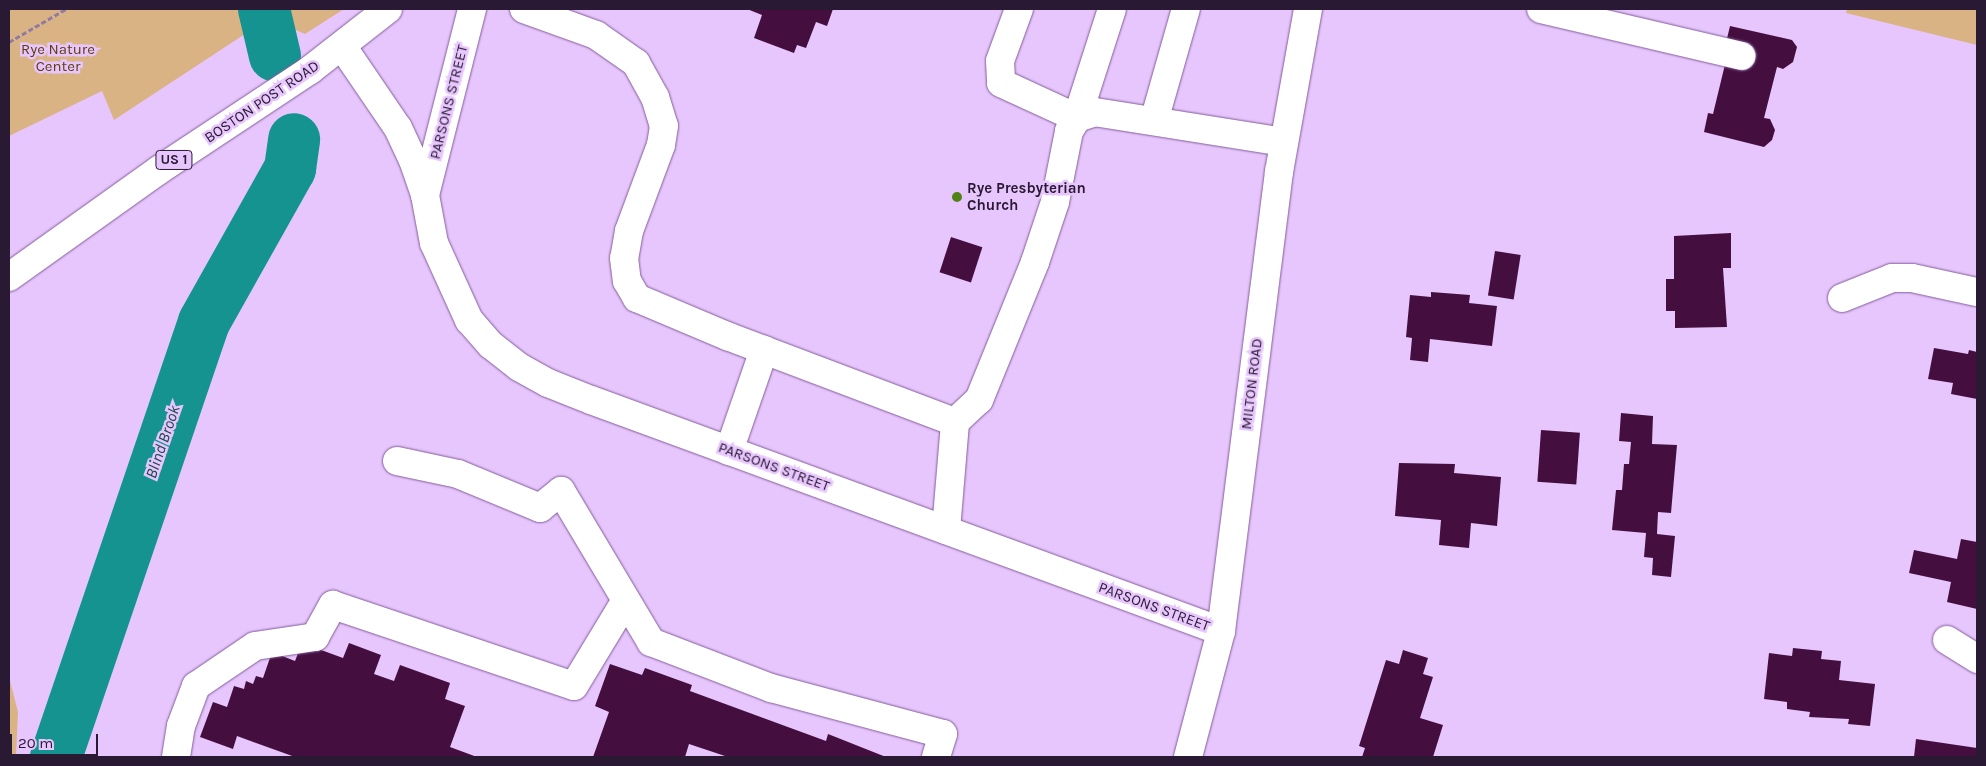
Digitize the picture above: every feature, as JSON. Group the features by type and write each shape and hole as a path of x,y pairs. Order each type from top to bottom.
{"street":[{"name":"BOSTON POST ROAD","path":"9,276 342,46 388,9"},
{"name":"PARSONS STREET","path":"425,195 472,9"},
{"path":"524,9 596,35 636,63 655,97 664,126 662,145 629,231 624,258 627,281 637,298 764,350 955,422"},
{"path":"1019,9 1000,61 1002,83 1008,88 1077,118 1095,112 1284,142"},
{"path":"946,530 955,422 979,400 1035,262 1054,202 1069,131 1077,118 1112,9"},
{"path":"1154,121 1186,9"},
{"name":"MILTON ROAD","path":"1188,757 1221,631 1284,142 1308,9"},
{"path":"1541,9 1742,56"},
{"name":"PARSONS STREET","path":"342,46 398,128 425,195 434,243 451,285 469,320 491,345 519,367 548,383 1221,631"},
{"path":"1842,298 1892,278 1912,278 1977,292"},
{"path":"729,451 764,350"},
{"path":"398,461 458,474 540,508 561,491 651,642 771,688 940,746"},
{"path":"176,757 181,726 196,686 255,646 315,637 333,605 574,686 626,600"},
{"path":"1947,640 1977,659"}],"path":[{"path":"9,42 66,9"}],"green space":[{"name":"Rye Nature Center","path":"9,9 283,9 114,120 102,91 9,136"},
{"path":"285,9 344,9 305,34 289,27"},
{"path":"1847,9 1977,9 1977,45 1846,13"},
{"path":"9,677 18,712 16,757 9,757"}],"building":[{"path":"747,9 833,9 827,26 816,22 806,48 797,45 794,53 754,38 762,15"},
{"path":"1730,26 1792,40 1797,47 1793,62 1783,69 1777,67 1764,118 1770,119 1775,130 1772,140 1764,147 1704,132 1708,113 1713,114 1728,52 1724,51"},
{"path":"1731,233 1731,268 1723,268 1727,327 1675,328 1675,311 1666,311 1666,279 1674,279 1674,236"},
{"path":"951,237 982,247 971,282 940,272"},
{"path":"1495,251 1521,255 1514,300 1488,295"},
{"path":"1431,292 1470,295 1469,303 1497,306 1492,346 1430,339 1428,362 1410,360 1412,338 1406,337 1410,295 1431,297"},
{"path":"1934,348 1968,354 1969,350 1977,352 1977,399 1951,394 1953,383 1928,379"},
{"path":"1621,413 1653,416 1652,444 1677,445 1671,513 1658,512 1657,534 1675,536 1671,577 1652,575 1653,558 1644,557 1646,533 1612,530 1616,490 1622,490 1624,464 1629,464 1631,442 1619,441"},
{"path":"1541,430 1580,433 1576,485 1537,482"},
{"path":"1399,463 1455,464 1454,473 1501,477 1497,526 1471,523 1469,548 1439,545 1441,520 1395,516"},
{"path":"1961,539 1977,542 1977,609 1947,602 1951,582 1909,573 1914,550 1957,559"},
{"path":"302,643 343,658 349,643 381,655 374,674 394,681 400,665 450,683 445,699 465,706 450,747 477,757 295,757 237,736 233,749 200,737 213,702 227,707 234,686 244,689 246,681 253,684 256,676 263,678 272,652 295,661"},
{"path":"1793,648 1822,651 1821,659 1841,661 1839,680 1875,684 1870,726 1848,724 1849,719 1809,717 1810,712 1787,709 1787,702 1764,699 1769,653 1792,656"},
{"path":"1403,650 1428,658 1423,674 1433,677 1420,718 1443,725 1433,757 1362,757 1365,748 1359,746 1386,660 1399,664"},
{"path":"610,664 642,675 645,668 692,685 690,691 826,741 828,734 886,757 728,757 689,744 685,757 593,757 609,712 595,706"},
{"path":"1916,739 1977,748 1977,757 1914,757"}],"waterway":[{"name":"Blind Brook","path":"264,9 275,56"},
{"name":"Blind Brook","path":"56,757 204,322 290,169 294,139"}],"place":[{"name":"Rye Presbyterian Church","path":"957,197"}]}
